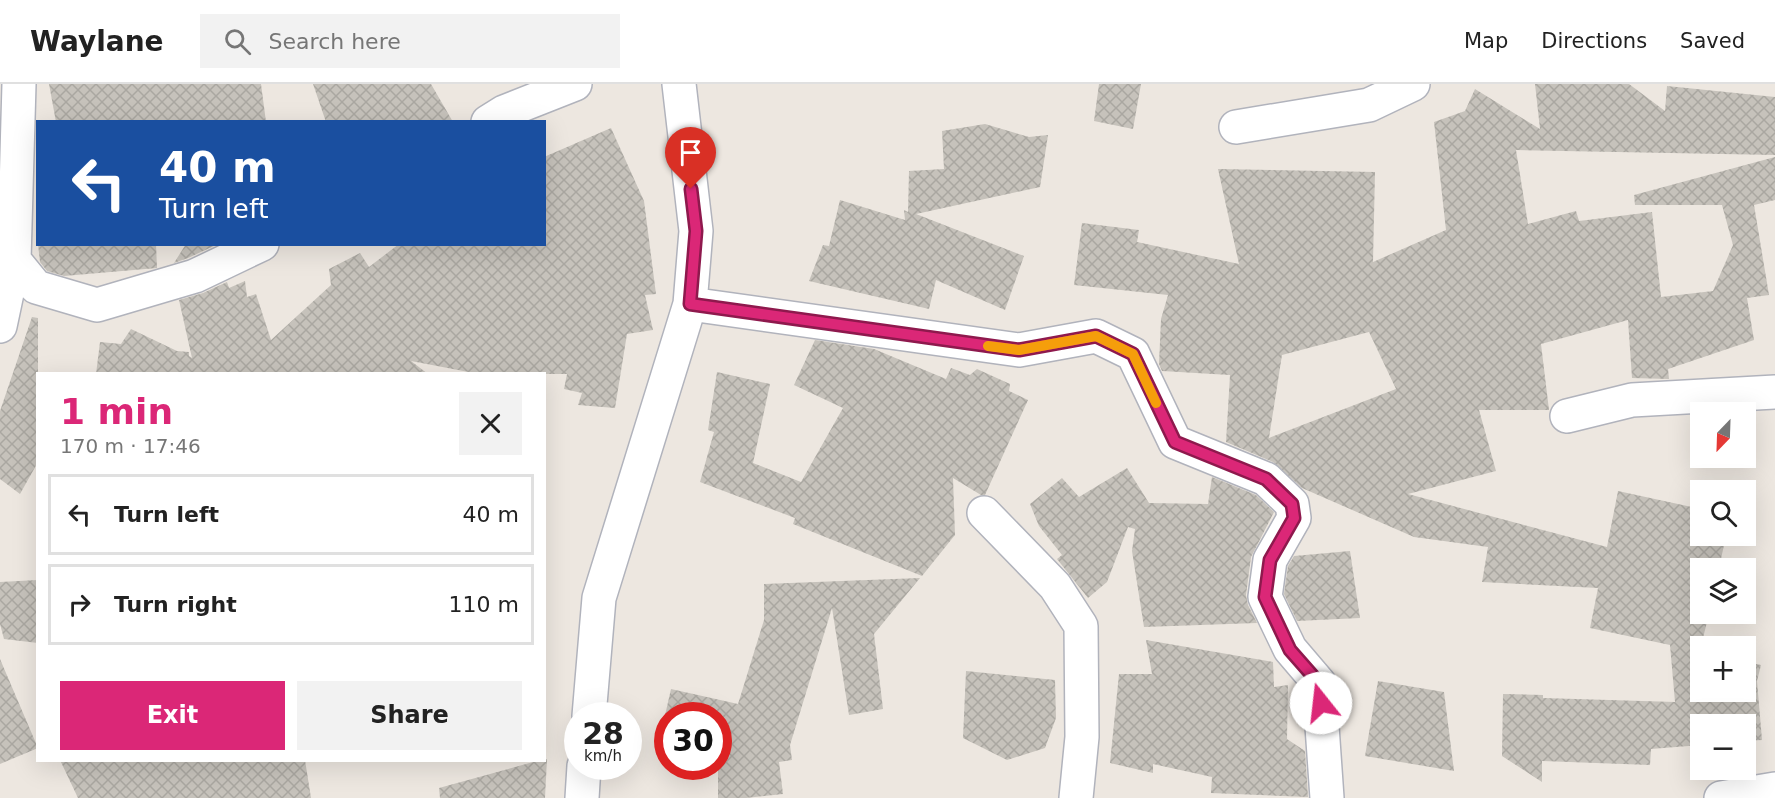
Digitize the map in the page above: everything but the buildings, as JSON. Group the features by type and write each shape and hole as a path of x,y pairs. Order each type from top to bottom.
{"street":[{"path":"0,326 7,261 19,84"},
{"path":"491,120 504,112 575,84"},
{"path":"590,702 599,598 690,304 696,231 680,84"},
{"path":"1236,127 1370,105 1413,84"},
{"path":"7,261 36,287 97,305 195,276 258,246"},
{"path":"690,304 1019,350 1096,336 1133,354 1175,442 1266,479 1292,504 1294,518 1270,560 1265,597 1290,650 1319,683 1327,798"},
{"path":"1567,416 1632,400 1775,392"},
{"path":"984,513 1055,586 1081,626 1082,737 1076,798"},
{"path":"582,798 583,780"},
{"path":"1721,798 1775,789"}],"slow traffic":[{"path":"988,346 1019,350 1096,336 1133,354 1156,403"}],"route":[{"path":"691,189 696,231 690,304 1019,350 1096,336 1133,354 1175,442 1266,479 1292,504 1294,518 1270,560 1265,597 1290,650 1319,683 1321,703"}]}
